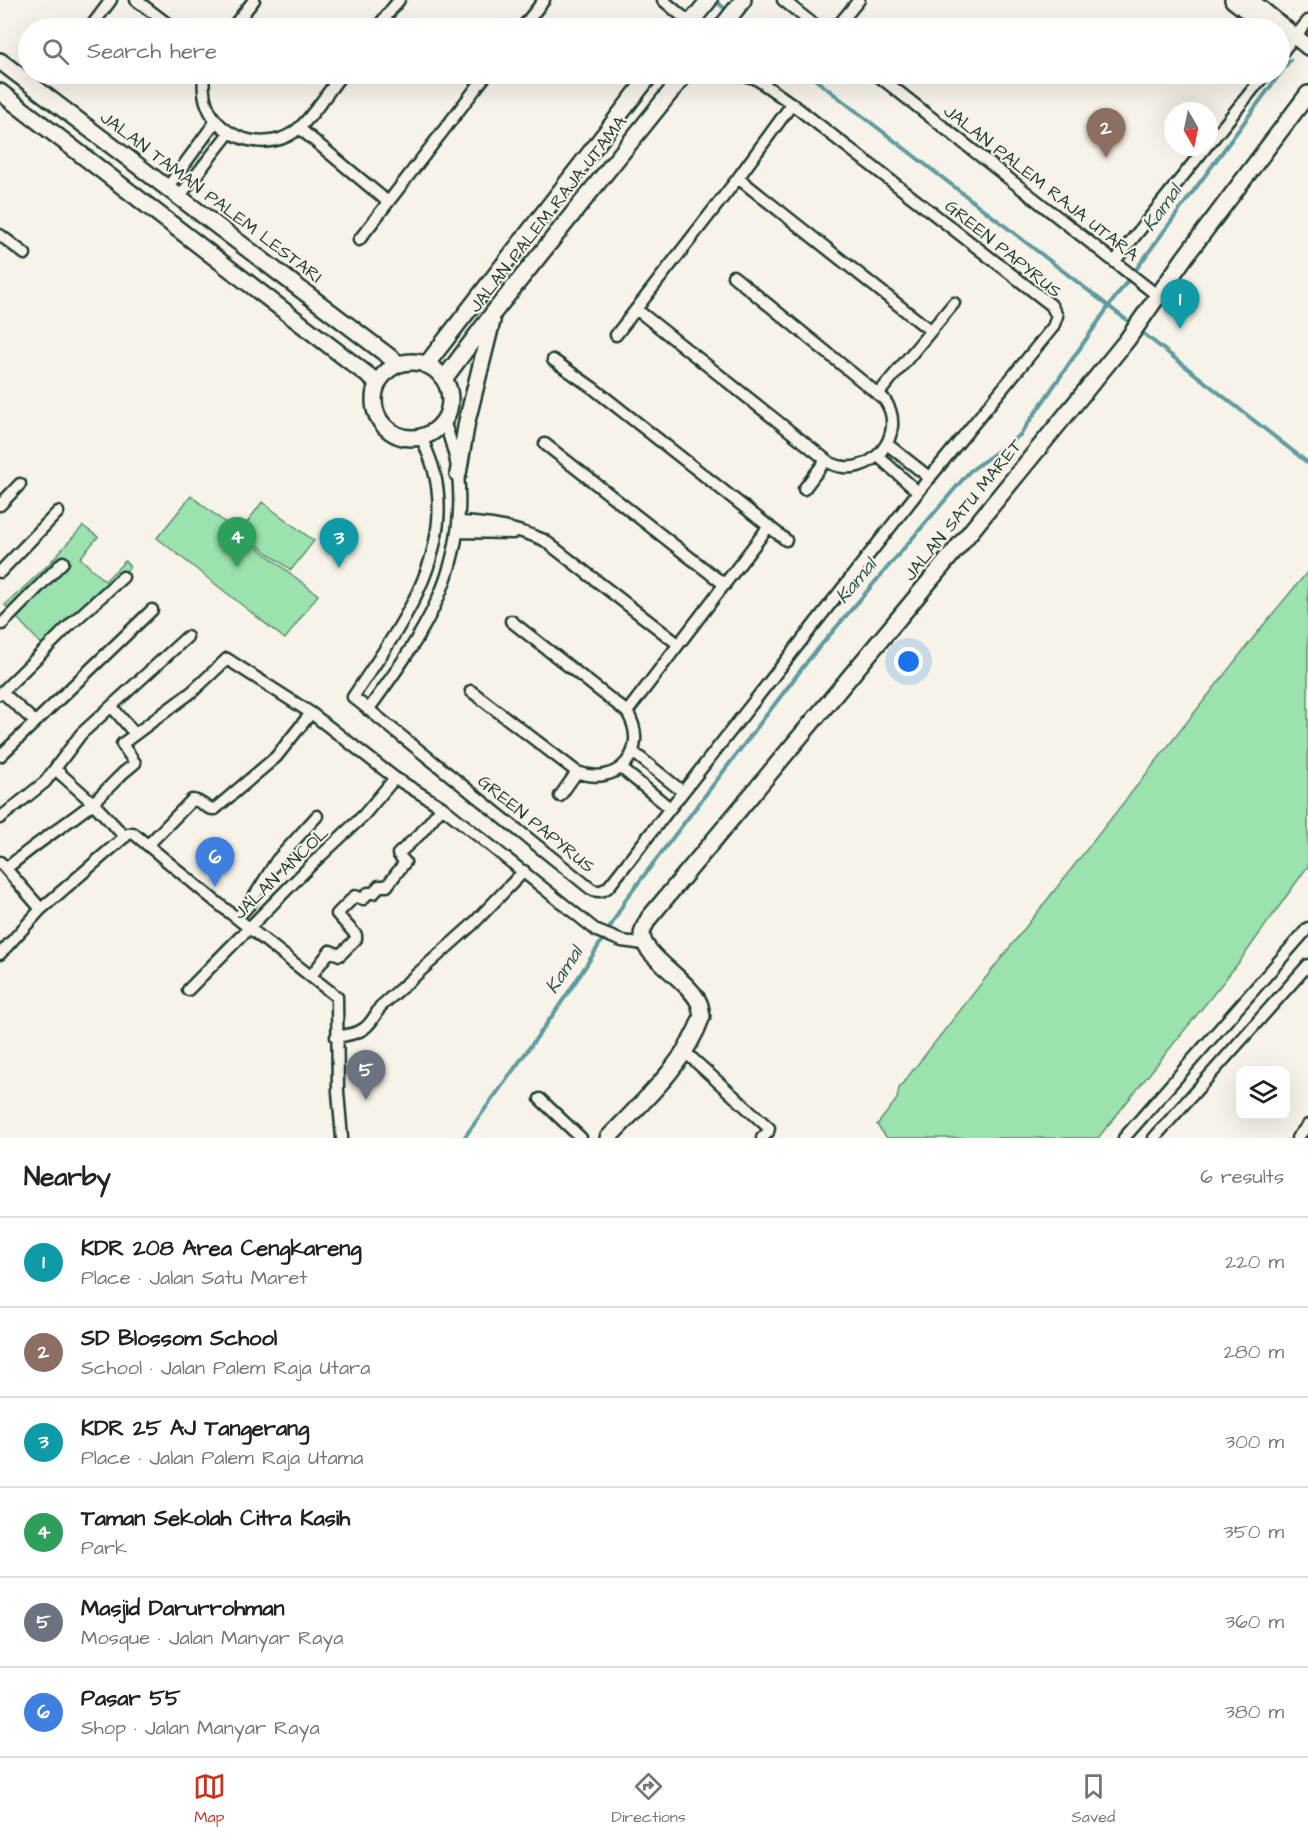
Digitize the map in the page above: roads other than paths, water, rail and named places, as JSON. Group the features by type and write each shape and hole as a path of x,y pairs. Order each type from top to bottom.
{"street":[{"path":"98,18 111,0"},
{"path":"136,0 160,18"},
{"path":"240,18 254,0"},
{"path":"385,18 399,0"},
{"path":"530,18 544,0"},
{"path":"663,0 681,18"},
{"path":"729,18 743,0"},
{"path":"783,0 806,18"},
{"path":"844,18 859,0"},
{"path":"1233,0 1256,18"},
{"path":"1250,0 1265,18"},
{"path":"696,18 708,2"},
{"path":"1290,39 1308,21"},
{"path":"1290,44 1308,47"},
{"path":"1290,46 1308,57"},
{"name":"JALAN TAMAN PALEM LESTARI","path":"0,61 18,75"},
{"name":"JALAN TAMAN PALEM LESTARI","path":"30,84 399,364"},
{"path":"203,84 207,106 216,121 229,133 246,141 265,142 283,138 299,128 334,84"},
{"path":"359,240 479,84"},
{"name":"JALAN PALEM RAJA UTAMA","path":"426,365 643,84"},
{"name":"JALAN PALEM RAJA UTAMA","path":"444,379 494,312 677,84"},
{"name":"GREEN PAPYRUS","path":"368,710 593,891 608,888 918,492 1053,327 1057,316 1052,305 764,84"},
{"name":"JALAN PALEM RAJA UTARA","path":"889,84 1154,293"},
{"path":"1218,133 1257,84"},
{"path":"0,92 378,383"},
{"name":"JALAN SATU MARET","path":"644,944 642,933 649,918 1127,340 1142,319 1154,293 1307,95"},
{"path":"616,335 738,178 792,104"},
{"path":"173,193 216,121"},
{"path":"299,128 388,202"},
{"path":"173,193 229,133"},
{"path":"1115,261 1199,156"},
{"path":"738,178 931,332"},
{"path":"0,235 25,254"},
{"path":"636,309 834,465 850,467 866,463 878,456 892,432 893,417 888,404 879,393 733,276"},
{"path":"879,393 954,303"},
{"path":"421,437 436,480 438,515 431,554 422,584 406,616 352,698 368,710 402,663 430,616 448,574 458,527 458,474 467,421 494,312"},
{"path":"553,360 593,388 786,540"},
{"path":"412,362 426,365 436,371 444,379 450,398 450,407 444,421 434,431 421,437 402,437 389,430 382,423 374,406 374,392 378,383 386,371 399,364 412,362"},
{"path":"444,421 458,474"},
{"path":"545,444 725,585"},
{"path":"887,444 930,478"},
{"path":"878,456 918,492"},
{"path":"804,489 826,460"},
{"path":"0,505 20,484"},
{"path":"0,572 58,512"},
{"path":"458,527 490,523 544,540 678,644"},
{"path":"627,712 769,526"},
{"path":"1,625 63,562"},
{"path":"34,722 1,693 70,624 123,577"},
{"path":"0,756 152,610"},
{"path":"471,692 577,772 600,777 611,774 621,768 633,752 636,731 627,712 511,621"},
{"path":"0,818 45,782 81,734 187,637"},
{"path":"41,909 3,865 64,827 93,803 135,763 122,744 193,691 226,659 311,713 395,778 442,807 597,931 622,941 644,944 686,984 699,1002 702,1016 685,1052 661,1082 608,1138"},
{"path":"112,707 135,734"},
{"path":"148,845 192,800 198,800 207,808 215,809 276,757 311,713"},
{"path":"633,752 684,792"},
{"path":"621,768 670,808"},
{"path":"55,769 93,803 125,837"},
{"name":"GREEN PAPYRUS","path":"560,796 577,772"},
{"name":"JALAN ANCOL","path":"188,990 248,927 363,816 395,778"},
{"path":"311,976 330,951 340,955 356,939 356,935 337,914 355,896 363,899 368,893 374,893 379,886 387,885 405,862 398,854 420,834 442,807"},
{"path":"237,918 249,905 277,860 317,816"},
{"path":"3,950 41,909 132,833 338,997 336,1037 342,1138"},
{"path":"336,1037 359,1032 370,1025 380,1007 472,925 524,871"},
{"path":"1124,1138 1308,928"},
{"path":"0,937 3,950"},
{"path":"1299,938 1308,946"},
{"path":"1154,1138 1308,964"},
{"path":"685,1052 744,1103 766,1134"},
{"path":"540,1099 581,1138"},
{"path":"1297,1138 1308,1125"}],"waterway":[{"path":"714,0 728,11"},
{"path":"821,84 1133,325"},
{"name":"Kamal","path":"464,1138 569,991 626,899 810,658 970,471 1020,435 1109,306 1272,84"},
{"path":"1139,330 1308,463"}],"place":[{"name":"SD Blossom School","path":"1106,158"},
{"name":"KDR 208 Area Cengkareng","path":"1180,329"},
{"name":"Taman Sekolah Citra Kasih","path":"237,567"},
{"name":"KDR 25 AJ Tangerang","path":"339,568"},
{"name":"Pasar 55","path":"215,887"},
{"name":"Masjid Darurrohman","path":"366,1100"}]}
